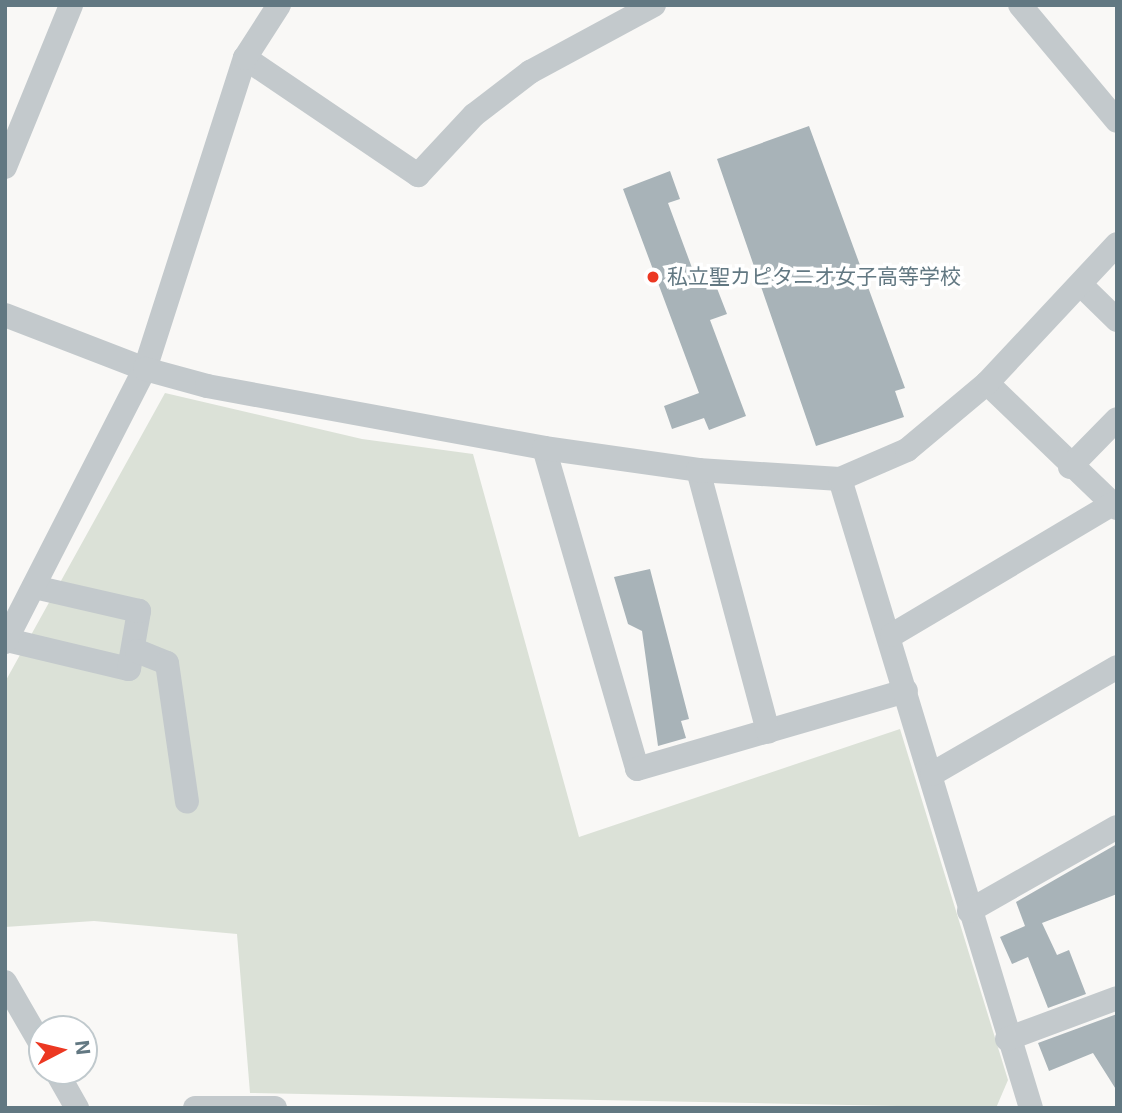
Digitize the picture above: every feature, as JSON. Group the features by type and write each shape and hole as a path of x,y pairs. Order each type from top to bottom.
{"street":[{"path":"5,167 71,5"},
{"path":"34,587 139,611 137,651 129,669 6,641 145,369 245,58 279,5"},
{"path":"245,58 418,176 466,122 530,72 654,5"},
{"path":"1020,5 1117,121"},
{"path":"5,315 145,369 207,386 544,448 698,470 839,478 907,450 987,383 1117,244"},
{"path":"1081,285 1117,320"},
{"path":"892,635 1115,506 1070,467 987,383"},
{"path":"1070,467 1117,419"},
{"path":"544,448 637,769 906,691"},
{"path":"698,470 768,732"},
{"path":"839,478 892,635 969,911 1007,1039 1031,1108"},
{"path":"137,651 167,663 187,802"},
{"path":"932,774 1117,667"},
{"path":"969,911 1117,827"},
{"path":"5,982 28,1022"},
{"path":"1007,1039 1117,998"},
{"path":"64,1085 77,1108"},
{"path":"195,1108 275,1108"}],"shaded area":[{"path":"165,393 362,439 473,454 579,837 900,729 1008,1080 996,1108 250,1093 237,934 94,921 5,927 5,682"}],"building":[{"path":"809,126 905,388 895,391 904,417 816,446 717,159"},
{"path":"670,171 680,199 668,203 698,284 713,278 727,314 710,320 746,416 709,430 704,418 672,429 664,406 699,393 623,189"},
{"path":"650,569 689,719 681,721 686,738 658,746 642,631 628,624 614,577"},
{"path":"1117,844 1117,894 1042,923 1057,955 1069,950 1086,994 1048,1008 1028,957 1012,964 1000,937 1025,926 1016,902"},
{"path":"1117,1014 1117,1091 1093,1053 1049,1071 1038,1043"}],"place":[{"name":"私立聖カピタニオ女子高等学校","path":"653,277"}]}
